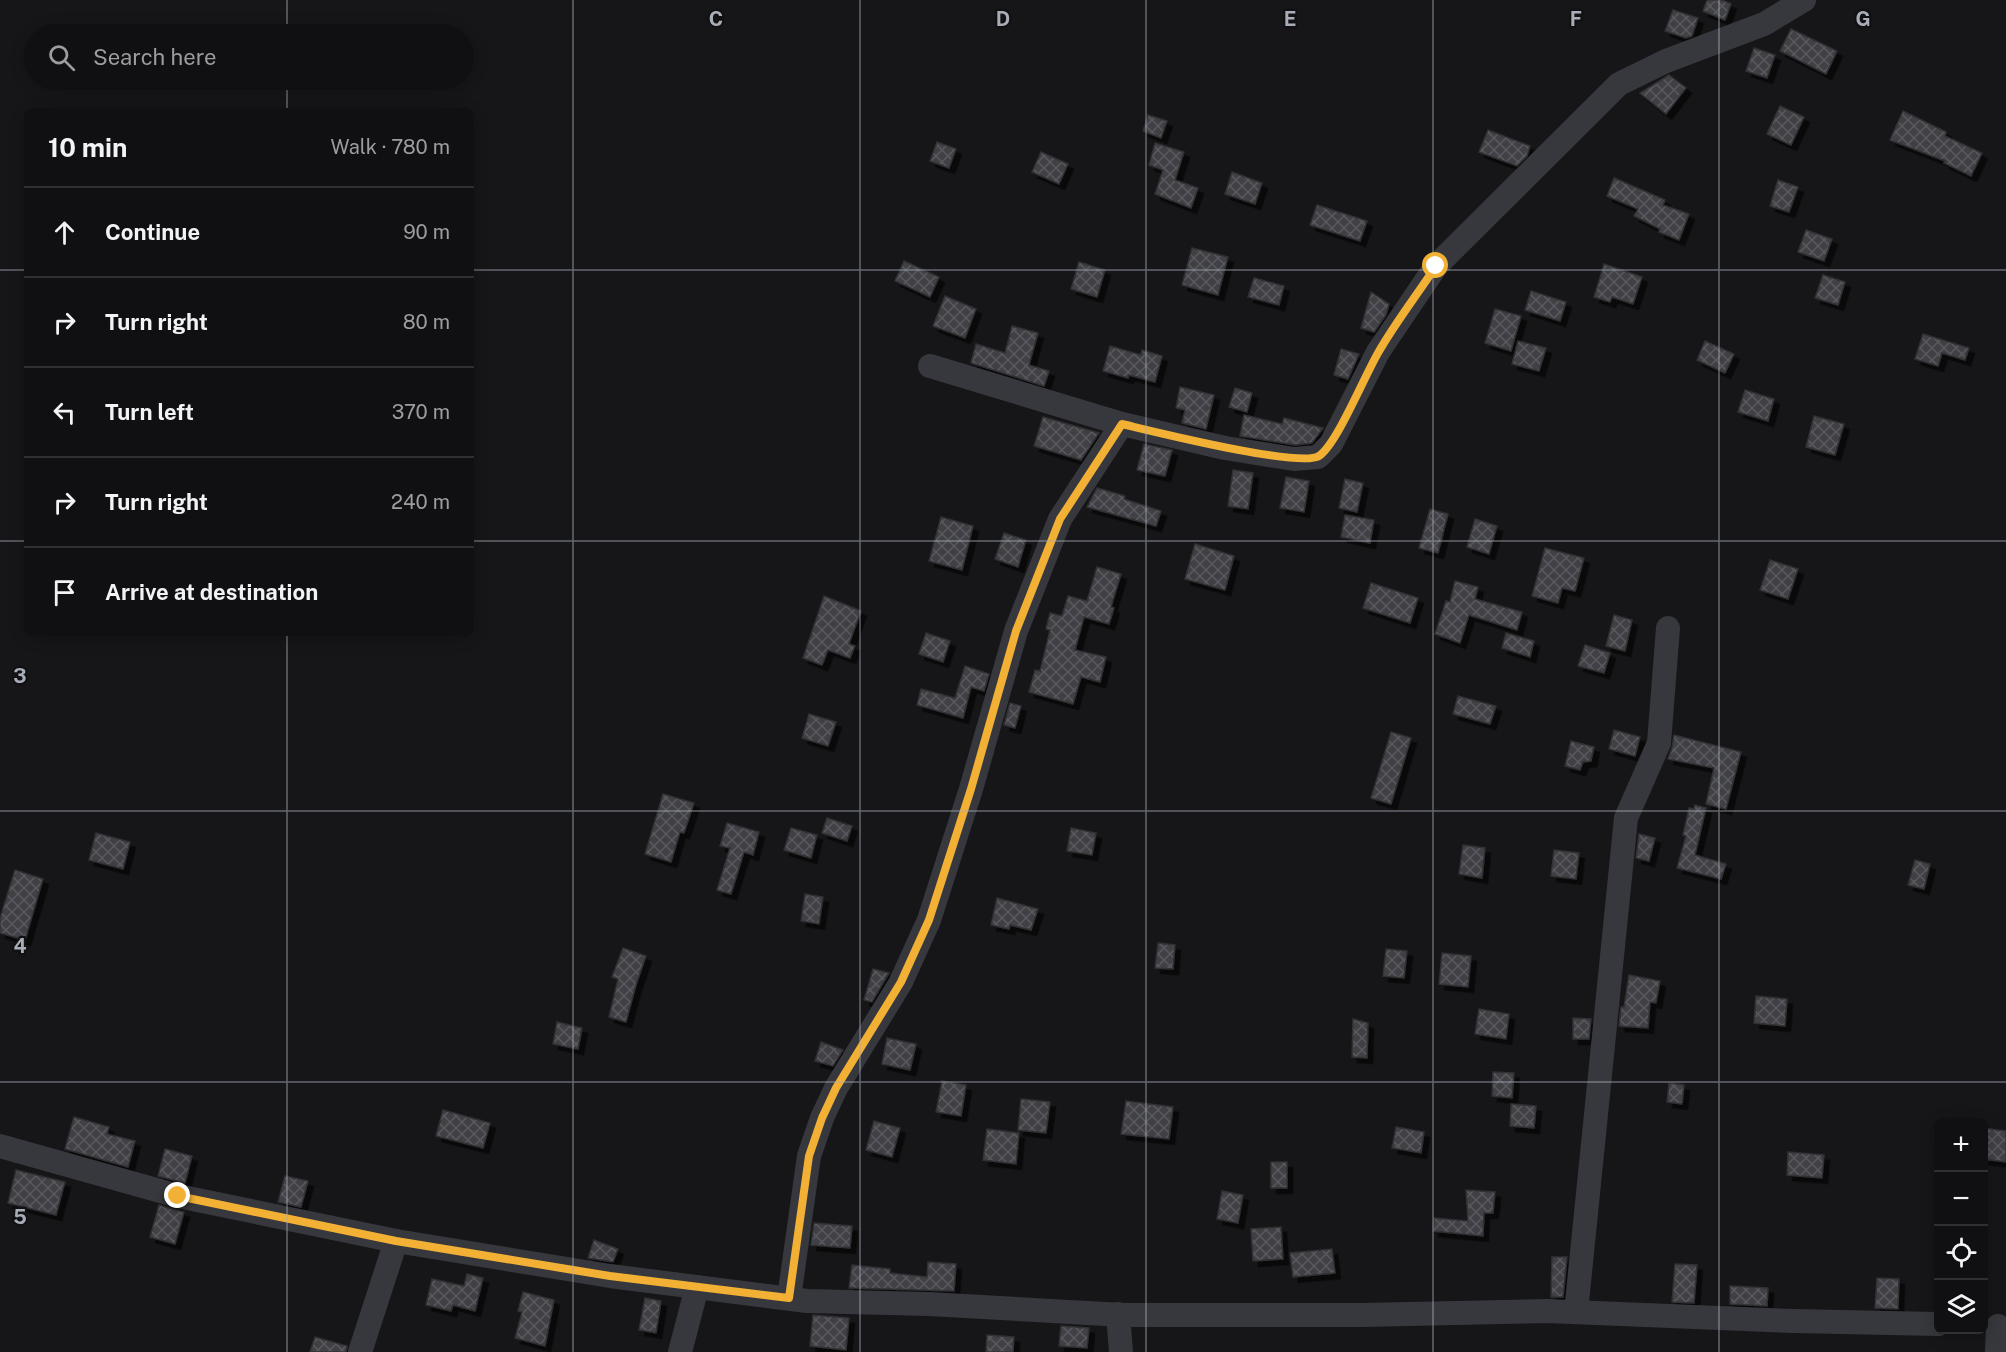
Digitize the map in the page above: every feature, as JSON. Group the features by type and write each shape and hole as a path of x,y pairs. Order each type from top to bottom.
{"street":[{"path":"930,366 1122,424 1225,448 1294,459 1318,457 1331,444 1378,352 1436,266 1619,84 1666,61 1764,24 1804,0"},
{"path":"789,1298 809,1156 822,1118 836,1088 901,982 929,920 971,789 1016,631 1060,519 1122,424"},
{"path":"1576,1312 1626,818 1659,743 1668,628"},
{"path":"0,1146 178,1196 396,1241 610,1276 807,1301 929,1304 1118,1314 1362,1315 1576,1312 1792,1321 1934,1324"},
{"path":"360,1352 396,1241"},
{"path":"680,1352 697,1287"},
{"path":"1118,1314 1121,1352"},
{"path":"1996,1326 1997,1352"}],"building":[{"path":"1707,0 1722,0 1731,4 1725,20 1703,11"},
{"path":"1673,10 1698,18 1692,36 1686,38 1665,31"},
{"path":"1791,29 1837,51 1826,74 1780,51"},
{"path":"1754,48 1775,55 1767,78 1746,71"},
{"path":"1669,75 1686,88 1666,114 1640,93"},
{"path":"1780,106 1804,117 1791,145 1767,134"},
{"path":"1903,111 1946,132 1945,136 1982,153 1971,176 1944,163 1945,161 1890,140"},
{"path":"1148,115 1167,121 1161,138 1143,131"},
{"path":"1488,130 1530,146 1527,156 1517,166 1479,152"},
{"path":"937,142 956,149 949,168 930,161"},
{"path":"1155,143 1184,152 1175,180 1198,188 1191,208 1155,194 1163,170 1149,165"},
{"path":"1041,152 1068,164 1059,184 1032,172"},
{"path":"1232,172 1262,183 1255,204 1225,194"},
{"path":"1614,178 1665,200 1663,205 1689,214 1679,240 1659,232 1660,229 1634,216 1638,209 1607,196"},
{"path":"1778,180 1798,187 1789,212 1770,206"},
{"path":"1317,205 1367,221 1360,241 1310,225"},
{"path":"1806,230 1832,239 1824,261 1798,252"},
{"path":"1192,248 1228,257 1218,295 1182,285"},
{"path":"904,261 939,277 930,297 895,281"},
{"path":"1079,262 1105,270 1097,297 1071,289"},
{"path":"1604,264 1642,277 1633,304 1612,297 1610,302 1594,297"},
{"path":"1823,275 1845,282 1838,305 1815,298"},
{"path":"1254,278 1284,286 1279,305 1248,297"},
{"path":"1531,291 1566,302 1560,321 1525,310"},
{"path":"1371,292 1389,304 1386,315 1374,332 1361,328"},
{"path":"945,296 976,309 965,338 933,326"},
{"path":"1495,309 1521,316 1511,351 1485,343"},
{"path":"1012,326 1038,333 1029,365 1049,371 1044,386 971,363 976,344 1005,353"},
{"path":"1923,334 1969,348 1965,360 1942,353 1938,366 1915,359"},
{"path":"1518,341 1546,348 1539,371 1512,364"},
{"path":"1705,341 1734,354 1725,373 1697,360"},
{"path":"1110,346 1141,355 1142,350 1162,356 1155,382 1103,371"},
{"path":"1341,349 1359,354 1348,379 1334,375"},
{"path":"1180,387 1214,395 1206,429 1182,423 1185,410 1176,408"},
{"path":"1235,388 1252,393 1247,412 1229,407"},
{"path":"1745,390 1774,399 1768,421 1738,412"},
{"path":"1244,415 1282,424 1284,418 1323,428 1312,443 1295,445 1240,436"},
{"path":"1814,416 1844,424 1835,455 1806,447"},
{"path":"1043,417 1099,433 1081,460 1034,446"},
{"path":"1144,444 1172,450 1165,476 1137,470"},
{"path":"1233,470 1253,473 1248,509 1228,506"},
{"path":"1286,477 1309,481 1304,512 1280,508"},
{"path":"1345,479 1363,483 1357,512 1339,508"},
{"path":"1097,488 1125,496 1124,499 1161,511 1156,526 1087,507"},
{"path":"1430,509 1448,514 1438,553 1419,548"},
{"path":"1345,515 1374,520 1370,543 1341,537"},
{"path":"941,517 973,526 962,570 929,561"},
{"path":"1475,519 1497,526 1489,554 1467,547"},
{"path":"1004,533 1026,540 1018,567 995,559"},
{"path":"1195,544 1234,556 1225,590 1185,579"},
{"path":"1545,548 1584,558 1575,591 1562,588 1558,603 1532,596"},
{"path":"1770,560 1798,569 1788,599 1760,590"},
{"path":"1097,567 1121,574 1111,607 1114,608 1109,624 1084,617 1075,650 1106,657 1100,682 1081,677 1073,704 1029,692 1035,670 1040,671 1050,630 1046,629 1050,613 1062,616 1068,596 1087,601"},
{"path":"1455,581 1478,587 1475,599 1522,612 1517,630 1469,615 1460,643 1435,634 1446,601 1450,602"},
{"path":"1371,583 1418,598 1410,623 1363,608"},
{"path":"824,596 861,611 849,644 855,646 850,658 828,650 822,665 803,658"},
{"path":"1614,615 1632,620 1625,651 1606,646"},
{"path":"926,633 950,641 943,662 919,654"},
{"path":"1506,633 1534,641 1530,657 1502,648"},
{"path":"1585,645 1610,653 1604,673 1578,666"},
{"path":"965,666 989,674 984,691 971,687 963,718 917,705 921,689 955,698"},
{"path":"1458,696 1496,706 1490,724 1453,714"},
{"path":"1010,703 1021,706 1015,728 1004,725"},
{"path":"809,714 836,722 828,746 802,738"},
{"path":"1614,730 1640,737 1635,756 1609,749"},
{"path":"1391,732 1411,738 1391,804 1371,798"},
{"path":"1674,735 1741,752 1726,809 1706,804 1714,768 1668,759"},
{"path":"1571,741 1594,747 1591,761 1583,762 1580,770 1565,766"},
{"path":"663,794 694,803 684,833 680,832 671,862 645,854"},
{"path":"1695,805 1706,808 1695,855 1726,864 1721,879 1677,868 1686,836 1683,835 1689,808 1694,809"},
{"path":"827,818 852,826 847,841 822,833"},
{"path":"727,823 759,832 753,855 744,852 731,894 717,890 730,848 720,846"},
{"path":"791,828 817,835 811,858 784,850"},
{"path":"1071,828 1096,833 1092,855 1067,851"},
{"path":"96,833 130,842 123,869 89,860"},
{"path":"1639,834 1655,838 1649,861 1636,858"},
{"path":"1463,845 1485,848 1482,878 1459,874"},
{"path":"1554,850 1579,853 1576,879 1551,876"},
{"path":"1915,860 1930,864 1924,889 1908,885"},
{"path":"15,870 43,879 25,940 0,933 0,918"},
{"path":"805,894 823,897 819,924 801,921"},
{"path":"997,898 1038,909 1031,930 1010,925 1009,929 991,925"},
{"path":"1158,943 1175,945 1173,969 1155,968"},
{"path":"623,948 646,956 626,1022 609,1017 618,979 612,977"},
{"path":"1386,949 1407,951 1404,978 1383,976"},
{"path":"1442,953 1471,956 1468,987 1439,984"},
{"path":"873,969 889,973 872,1002 864,1000"},
{"path":"1629,975 1660,981 1656,1003 1650,1002 1648,1028 1619,1026"},
{"path":"1756,996 1787,999 1785,1026 1754,1023"},
{"path":"1479,1009 1509,1014 1506,1039 1475,1034"},
{"path":"1573,1018 1591,1019 1589,1039 1573,1039"},
{"path":"1353,1019 1368,1023 1367,1058 1352,1057"},
{"path":"557,1022 582,1028 578,1049 553,1044"},
{"path":"887,1038 916,1044 910,1070 882,1064"},
{"path":"821,1042 843,1050 833,1066 815,1061"},
{"path":"1493,1072 1514,1073 1512,1098 1492,1096"},
{"path":"942,1081 966,1085 961,1116 936,1112"},
{"path":"1669,1083 1684,1085 1682,1104 1667,1102"},
{"path":"1021,1099 1050,1102 1046,1133 1018,1130"},
{"path":"1126,1101 1173,1107 1169,1139 1121,1134"},
{"path":"1511,1104 1536,1106 1534,1128 1510,1126"},
{"path":"443,1110 490,1123 483,1148 436,1136"},
{"path":"74,1117 109,1127 107,1134 135,1141 128,1167 65,1149"},
{"path":"874,1121 900,1128 892,1157 866,1150"},
{"path":"1396,1127 1424,1132 1421,1153 1392,1148"},
{"path":"987,1129 1019,1133 1016,1164 983,1160"},
{"path":"1988,1129 2006,1131 2006,1162 1988,1160"},
{"path":"165,1149 192,1156 185,1183 158,1176"},
{"path":"1788,1152 1824,1155 1822,1178 1787,1175"},
{"path":"1271,1162 1287,1162 1287,1188 1271,1188"},
{"path":"16,1170 65,1182 56,1215 8,1203"},
{"path":"285,1176 308,1181 301,1207 278,1202"},
{"path":"1466,1190 1495,1192 1493,1213 1484,1213 1483,1236 1433,1231 1434,1218 1468,1221"},
{"path":"1222,1191 1243,1195 1238,1223 1217,1219"},
{"path":"159,1205 184,1212 175,1244 150,1237"},
{"path":"814,1223 852,1226 850,1248 811,1245"},
{"path":"1281,1227 1283,1259 1253,1261 1251,1229"},
{"path":"594,1240 618,1249 613,1262 588,1258"},
{"path":"1332,1249 1335,1273 1293,1277 1290,1253"},
{"path":"1552,1257 1567,1257 1563,1297 1551,1297"},
{"path":"928,1262 956,1264 954,1291 849,1288 852,1265 890,1269 890,1273 927,1277"},
{"path":"1675,1264 1697,1265 1694,1303 1672,1302"},
{"path":"467,1274 483,1278 475,1311 453,1305 451,1311 426,1305 432,1279 464,1286"},
{"path":"1877,1278 1899,1279 1898,1309 1875,1308"},
{"path":"1730,1286 1768,1288 1767,1306 1730,1304"},
{"path":"523,1292 554,1300 545,1346 515,1338 522,1312 518,1311"},
{"path":"645,1298 661,1301 656,1333 639,1330"},
{"path":"813,1315 849,1318 846,1350 810,1346"},
{"path":"1061,1326 1089,1328 1087,1348 1059,1346"},
{"path":"987,1335 1014,1337 1013,1352 986,1352"},
{"path":"315,1337 347,1346 346,1352 310,1352"}],"route":[{"path":"178,1196 396,1241 610,1276 789,1298 809,1156 822,1118 836,1088 901,982 929,920 971,789 1016,631 1060,519 1122,424 1225,448 1294,459 1318,457 1331,444 1378,352 1436,266"}]}
